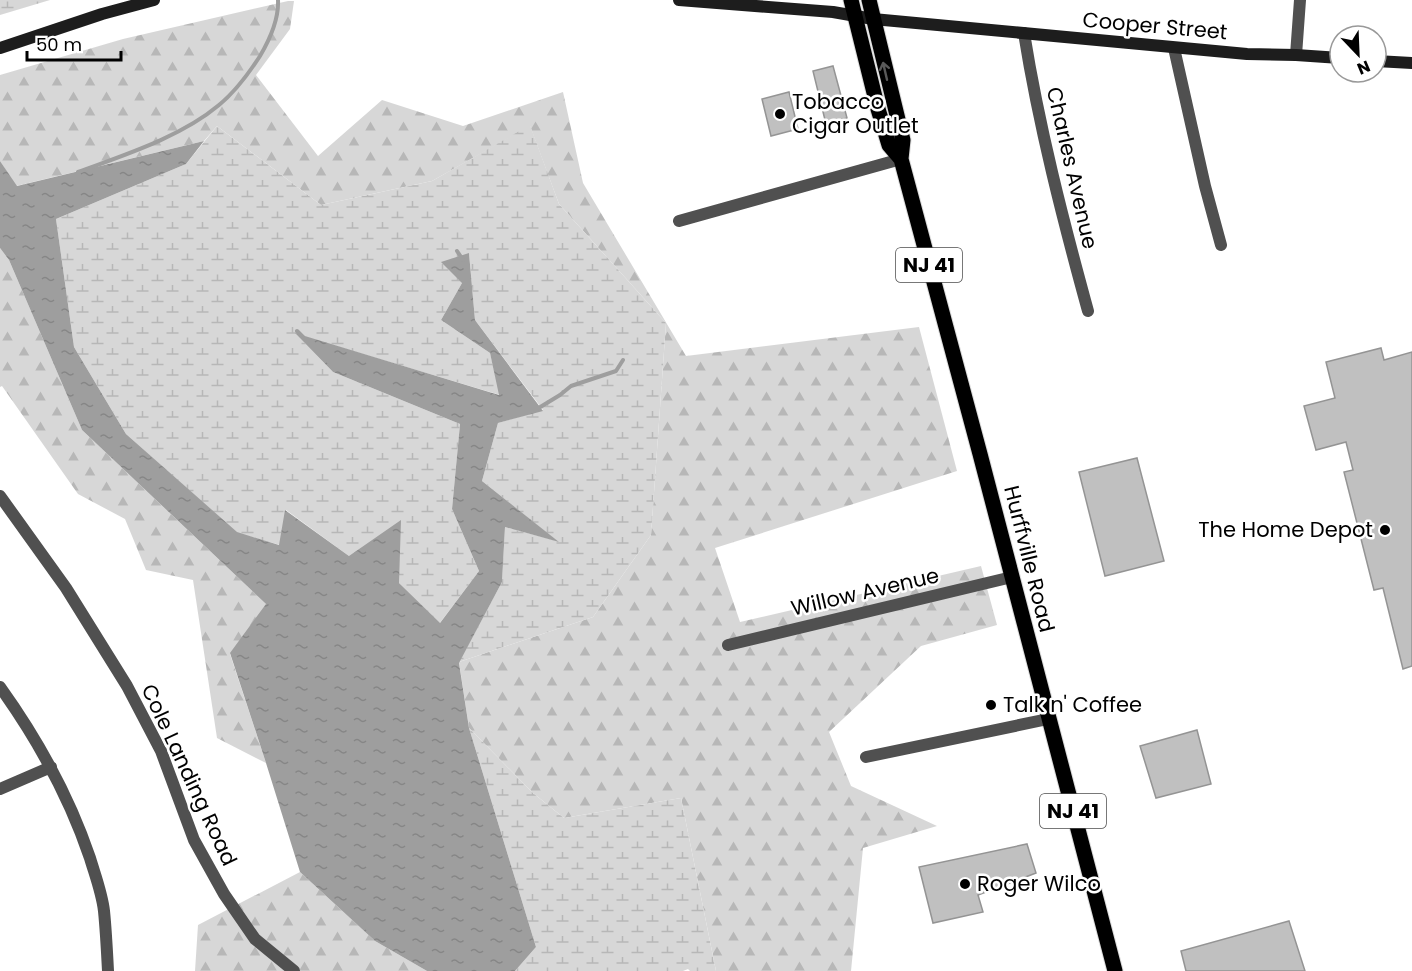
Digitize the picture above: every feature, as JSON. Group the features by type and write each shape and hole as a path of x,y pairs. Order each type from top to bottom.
{"main road":[{"path":"0,48 102,14 154,0"},
{"name":"Cooper Street","path":"680,0 833,12 873,19 1174,48 1328,57"},
{"name":"Hurffville Road","path":"851,0 889,145 901,159"},
{"name":"Hurffville Road","path":"869,0 903,140 901,159 1115,971"},
{"path":"1388,62 1412,63"}],"street":[{"path":"1296,55 1300,0"},
{"name":"Charles Avenue","path":"1024,33 1033,87 1069,243 1088,311"},
{"path":"1174,48 1205,186 1221,245"},
{"path":"679,220 901,159"},
{"name":"Cole Landing Road","path":"0,496 66,588 127,686 161,751 194,840 224,894 255,939 294,971"},
{"name":"Willow Avenue","path":"728,645 1012,578"},
{"path":"0,687 51,767 81,831 104,909 108,971"},
{"path":"866,757 1048,719"},
{"path":"0,789 51,767"}],"green space":[{"path":"0,0 50,0 0,15"},
{"path":"294,1 290,29 256,75 318,156 382,100 463,126 563,92 583,183 686,356 919,327 957,471 715,548 740,622 981,566 997,625 921,646 829,732 851,786 937,826 863,848 851,971 716,971 681,798 564,818 533,793 469,728 459,662 593,617 651,535 666,323 559,204 530,126 432,181 321,205 217,126 204,141 16,186 0,161 0,75 123,39"},
{"path":"530,125 559,204 666,323 651,535 593,617 459,662 502,582 505,527 557,541 482,481 498,423 543,410 475,320 469,253 462,283 441,320 490,353 500,395 296,334 333,372 460,424 452,509 479,571 439,624 399,583 349,556 286,510 280,545 237,533 126,434 74,347 56,219 186,164 217,126 321,205 432,181"},
{"path":"0,248 9,260 82,430 267,605 230,654 266,763 217,738 193,580 146,570 125,519 78,494 2,386 0,387"},
{"path":"469,728 533,793 564,818 681,798 716,971 690,971 688,969 683,971 515,971 536,947"},
{"path":"300,872 375,941 427,971 195,971 198,925"}],"water":[{"path":"204,141 186,164 56,219 74,347 126,434 237,532 279,545 285,510 349,556 401,520 399,583 440,623 479,571 452,509 460,424 333,372 295,333 499,395 490,353 441,320 462,283 441,262 469,253 475,320 543,411 498,423 482,481 559,542 505,527 502,582 459,663 469,728 536,947 515,971 427,971 375,941 300,872 230,653 266,604 82,430 9,260 0,248 0,161 17,186"}],"building":[{"path":"833,66 847,118 826,124 813,71"},
{"name":"Tobacco Cigar Outlet","path":"789,92 798,129 771,136 762,99"},
{"name":"The Home Depot","path":"1381,348 1384,360 1412,352 1412,666 1403,669 1383,588 1374,590 1344,472 1353,470 1346,442 1316,450 1304,406 1335,398 1326,362"},
{"path":"1137,458 1164,561 1105,576 1079,472"},
{"path":"1197,730 1211,784 1156,798 1140,746"},
{"name":"Roger Wilco","path":"1027,844 1036,873 978,895 983,912 933,923 919,867"},
{"path":"1289,921 1305,971 1186,971 1181,951"}],"waterway":[{"path":"78,172 170,136 219,105 241,82 264,50 275,22 278,0"},
{"path":"457,251 463,260"},
{"path":"297,331 303,337"},
{"path":"537,409 571,386 616,371 623,360"}],"place":[{"name":"Tobacco Cigar Outlet","path":"780,114"},
{"name":"The Home Depot","path":"1385,530"},
{"name":"Talk n' Coffee","path":"991,705"},
{"name":"Roger Wilco","path":"965,884"}]}
